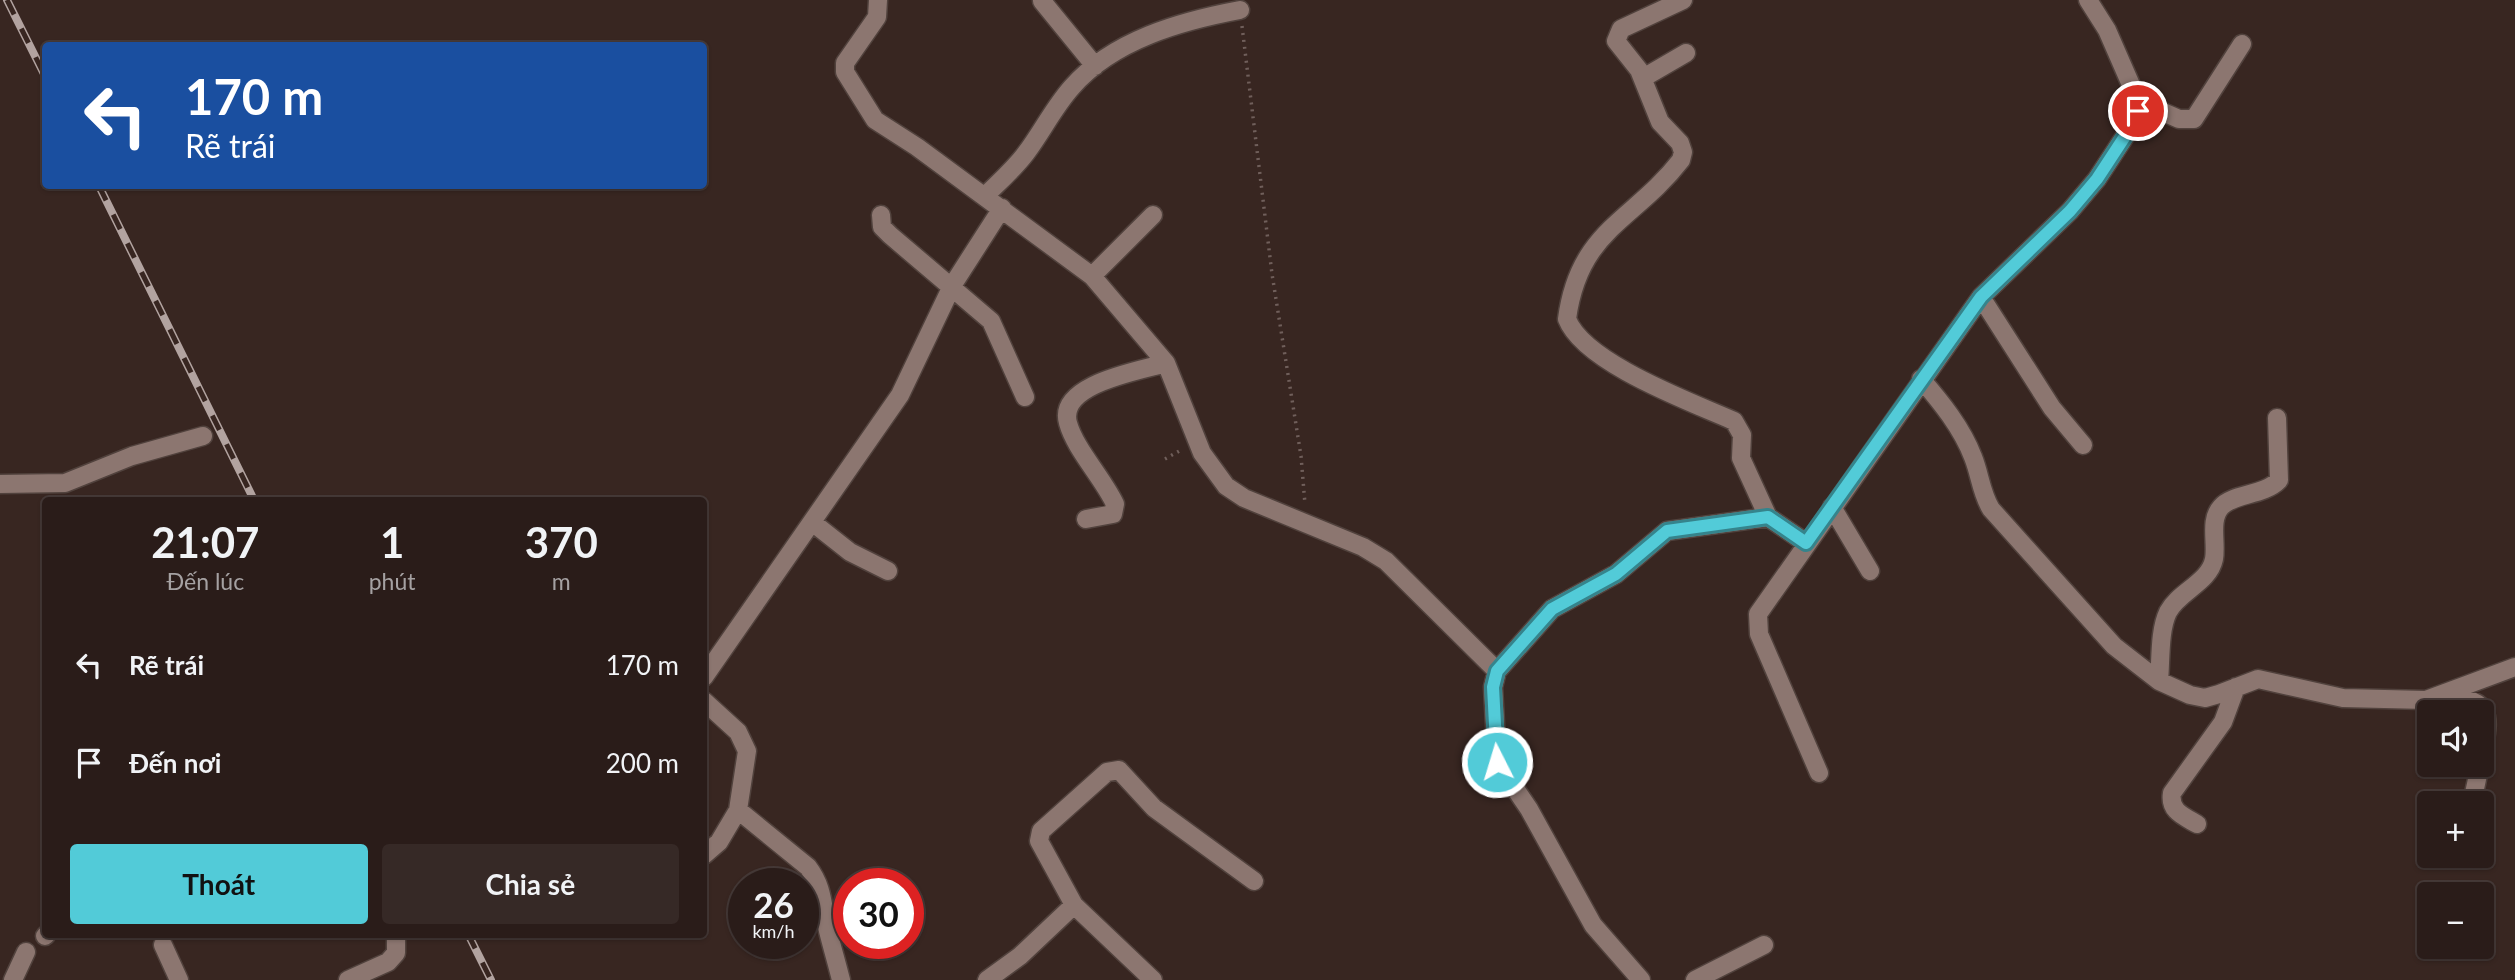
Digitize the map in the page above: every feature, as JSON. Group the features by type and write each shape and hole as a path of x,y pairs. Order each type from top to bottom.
{"street":[{"path":"1683,0 1626,26 1617,34 1620,48 1643,78 1660,122 1680,144 1683,152 1681,160 1593,246 1570,299 1567,318 1579,339 1638,378 1734,421 1742,435 1741,458 1768,517 1806,543"},
{"path":"1819,773 1756,622 1758,614 1981,297 2066,216 2097,179 2135,121 2138,102 2107,30 2088,0"},
{"path":"1042,1 1095,66"},
{"path":"883,3 877,17 845,63 848,82 875,120 1002,208 1092,276 1166,363 1212,471 1226,486 1244,498 1363,547 1386,562 1497,671"},
{"path":"985,196 1026,153 1070,88 1095,66 1156,32 1189,20 1240,10"},
{"path":"2138,102 2179,119 2194,119 2242,44"},
{"path":"1643,78 1686,53"},
{"path":"707,673 900,395 952,286 1002,208"},
{"path":"881,215 882,227 991,321 1025,397"},
{"path":"1092,276 1153,215"},
{"path":"1981,297 2052,408 2083,445"},
{"path":"1086,519 1113,514 1115,504 1068,423 1071,403 1086,388 1166,363"},
{"path":"1921,379 1945,408 1968,446 1985,500 1991,509 2113,646 2159,681 2190,695 2205,698 2258,679 2343,698 2426,700 2515,667"},
{"path":"2159,681 2167,614 2174,603 2209,570 2214,560 2218,509 2225,503 2262,491 2279,480 2277,418"},
{"path":"0,484 65,483 132,456 203,436"},
{"path":"1832,507 1870,571"},
{"path":"1641,980 1593,925 1529,809 1497,762 1493,687 1497,671 1552,609 1616,574 1667,531 1768,517"},
{"path":"812,522 857,556 888,572"},
{"path":"2197,824 2176,812 2172,805 2172,793 2223,722 2236,687"},
{"path":"2442,696 2470,700"},
{"path":"707,704 744,741 747,751 737,810 719,842 707,852"},
{"path":"1153,980 1074,905 1038,835 1112,769 1119,770 1166,818 1208,845 1254,881"},
{"path":"737,810 808,867 816,878 823,893 827,928 841,980"},
{"path":"987,980 1020,956 1074,905"},
{"path":"348,980 387,962 396,953 396,938"},
{"path":"163,945 180,980"},
{"path":"1695,980 1764,945"},
{"path":"13,980 26,952"}],"path":[{"path":"1240,10 1272,274 1305,494 1304,510 1296,519"}],"railway":[{"path":"7,0 42,70"},
{"path":"100,189 253,497"},
{"path":"470,938 491,980"}],"route":[{"path":"1497,762 1494,749 1493,687 1497,671 1506,657 1552,609 1616,574 1628,566 1655,538 1681,527 1768,517 1806,543 1981,297 2040,243 2070,211 2097,179 2135,121 2138,111"}]}
